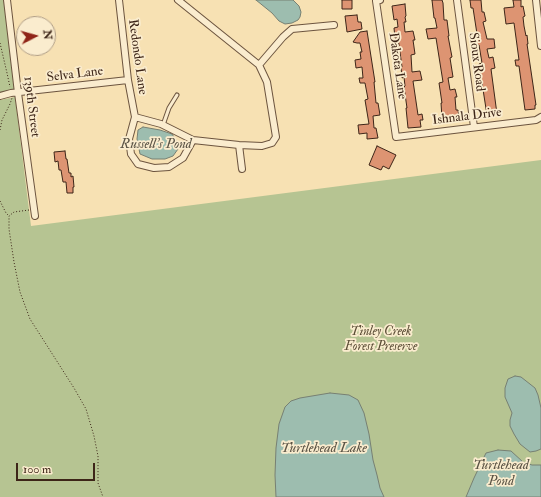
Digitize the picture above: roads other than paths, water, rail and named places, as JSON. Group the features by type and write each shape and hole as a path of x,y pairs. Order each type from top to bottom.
{"street":[{"name":"139th Street","path":"7,0 14,93 35,216"},
{"name":"Redondo Lane","path":"119,0 128,80 135,117 129,139 131,154 138,164 154,168 169,167 183,158 193,140"},
{"path":"135,117 163,124 193,140 262,146 272,144 276,137 267,82 259,65 178,0"},
{"name":"Dakota Lane","path":"380,0 376,1 396,137"},
{"name":"Sioux Road","path":"457,0 474,127"},
{"path":"536,0 541,46"},
{"path":"259,65 283,37 292,29 334,25"},
{"name":"Selva Lane","path":"0,96 14,93 128,80"},
{"name":"Ishnala Drive","path":"396,137 536,120 541,117"},
{"path":"239,145 242,169"}],"lane":[{"path":"163,124 176,95"}],"water":[{"path":"256,0 293,0 299,6 301,12 300,17 292,23 285,24 279,21"},
{"name":"Russell's Pond","path":"143,127 172,134 176,140 178,149 173,156 165,159 152,159 140,154 137,139 138,130"},
{"path":"515,376 521,377 535,388 538,395 541,408 541,449 536,451 530,452 520,444 510,426 512,413 505,397 505,388 508,379"},
{"name":"Turtlehead Lake","path":"330,393 349,395 358,400 364,413 373,460 380,488 384,497 276,497 276,448 279,424 285,407 291,401 300,398"},
{"name":"Turtlehead Pond","path":"498,450 511,451 523,462 532,465 541,465 541,497 466,497 486,453"}],"park label":[{"name":"Tinley Creek Forest Preserve","path":"381,340"}]}
